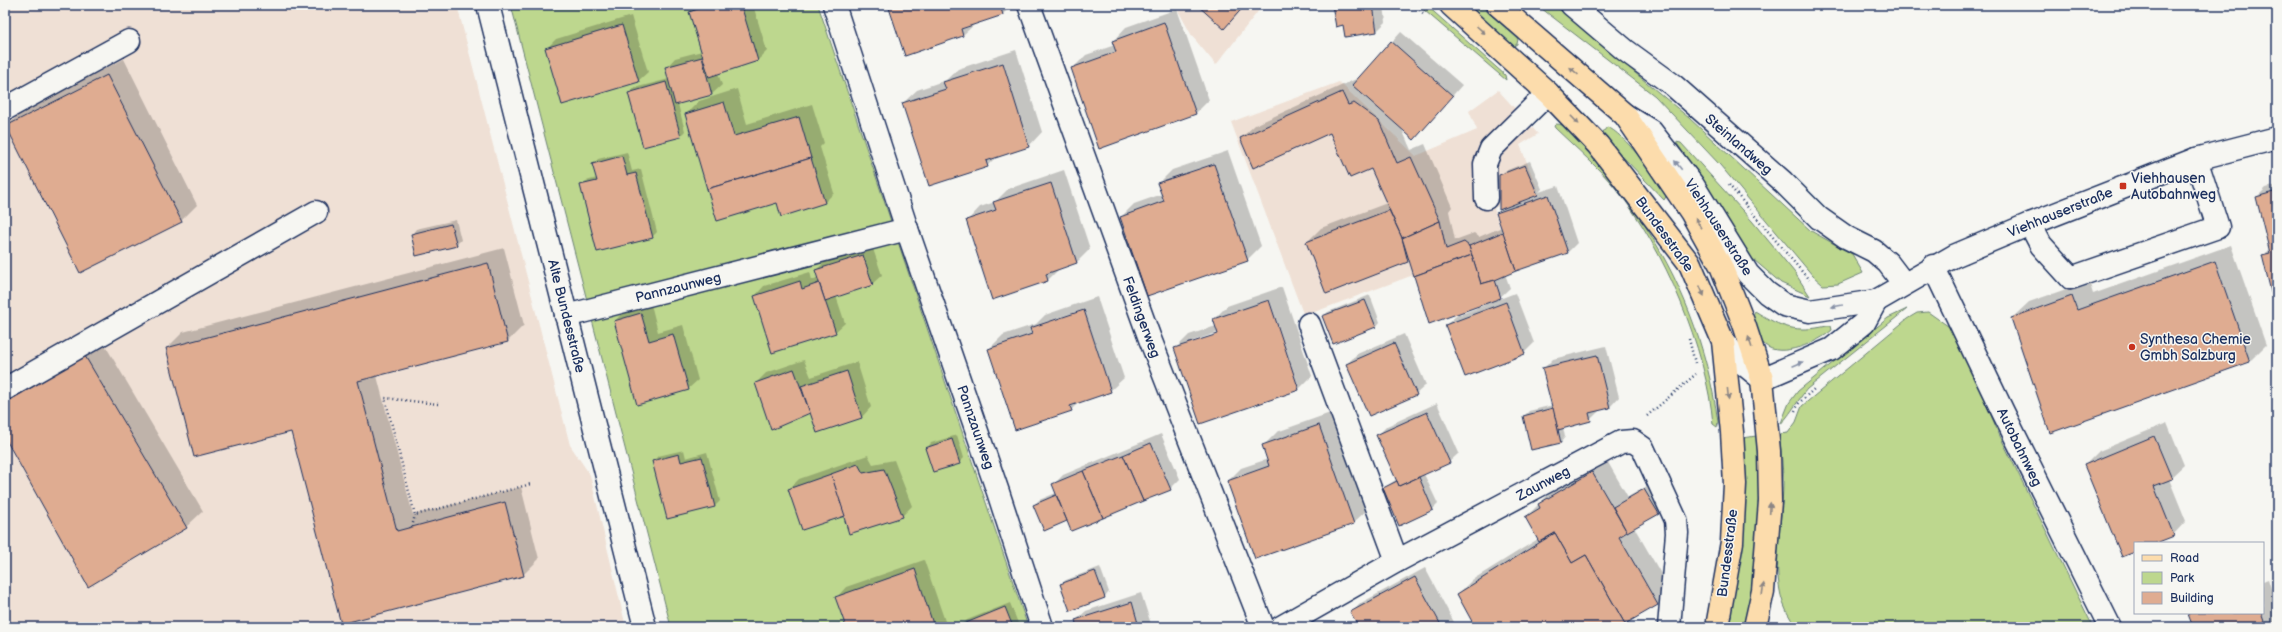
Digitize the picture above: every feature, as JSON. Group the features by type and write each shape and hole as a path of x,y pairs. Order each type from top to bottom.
{"main road":[{"name":"Bundesstraße","path":"1451,5 1548,93 1598,145 1690,264 1722,341 1732,432 1735,484 1732,542 1717,627"},
{"name":"Bundesstraße","path":"1498,5 1624,115 1691,212 1721,266 1744,324 1762,379 1769,451 1770,501 1763,591 1755,627"}],"street":[{"name":"Alte Bundesstraße","path":"488,5 646,627"},
{"name":"Pannzaunweg","path":"834,5 907,229 998,492 1042,627"},
{"name":"Feldingerweg","path":"1029,5 1150,339 1262,627"},
{"name":"Steinlandweg","path":"1572,5 1625,50 1673,85 1783,182 1819,218 1846,237 1874,251 1888,263 1904,284"},
{"path":"5,109 129,41"},
{"path":"1486,198 1487,157 1512,129 1548,93"},
{"name":"Viehhauserstraße","path":"1624,115 1652,131 1693,185 1748,274 1767,293 1784,305 1810,311 1876,302 1933,266 2030,224 2196,160 2277,138"},
{"path":"2030,224 2041,245 2071,278 2218,227 2196,160"},
{"path":"5,389 316,212"},
{"name":"Pannzaunweg","path":"566,316 907,229"},
{"name":"Autobahnweg","path":"1933,266 2003,412 2110,627"},
{"name":"Viehhauserstraße","path":"1762,379 1832,349 1864,323 1876,302"},
{"path":"1309,324 1397,561"},
{"path":"1722,341 1741,362 1762,379"},
{"name":"Zaunweg","path":"1281,627 1397,561 1621,442 1633,441 1643,448 1676,520 1677,532 1669,627"}],"path":[{"path":"412,527 415,515 385,398 438,404"},
{"path":"415,515 531,484"},
{"path":"5,621 18,627"}],"shaded area":[{"path":"5,5 457,5 570,445 590,475 626,627 5,627"},
{"path":"1175,5 1263,5 1216,65 1192,36"},
{"path":"1339,82 1416,156 1477,130 1469,111 1498,90 1538,134 1520,145 1538,190 1494,208 1504,241 1304,316 1231,122"}],"green space":[{"path":"511,5 818,5 1028,627 671,627"},
{"path":"1418,5 1426,5 1505,75 1506,80"},
{"path":"1463,5 1480,5 1518,39 1517,44 1512,47"},
{"path":"1537,5 1554,5 1689,118 1811,231 1852,254 1863,273 1838,284 1823,285 1813,276 1720,165 1655,96"},
{"path":"1556,124 1569,128 1580,138 1638,215 1667,264 1690,314 1699,340 1713,394 1718,422 1717,427 1713,424 1709,395 1702,364 1692,333 1680,301 1651,241 1617,190 1595,166 1555,128 1554,126"},
{"path":"1607,127 1622,137 1656,177 1668,193 1664,200 1606,139 1603,132"},
{"path":"1676,142 1681,143 1752,221 1795,273 1810,296 1781,283 1747,254 1725,215"},
{"path":"1907,309 1807,389 1781,423 1789,403 1798,391 1888,318"},
{"path":"1755,311 1773,322 1790,328 1806,329 1831,326 1832,330 1809,344 1789,350 1772,349 1765,345 1759,336 1752,317"},
{"path":"1928,312 1955,331 1999,434 2093,627 1797,627 1787,612 1781,595 1778,577 1783,483 1779,434 1788,433 1796,422 1802,406 1907,319 1917,313"},
{"path":"1756,436 1759,508 1753,580 1744,627 1728,627 1740,556 1744,509 1745,462 1743,438"}],"building":[{"path":"710,5 741,5 758,61 709,77 689,12"},
{"path":"888,5 1000,5 1003,15 961,29 963,36 905,56"},
{"path":"1197,5 1245,5 1224,29"},
{"path":"1332,5 1373,5 1377,32 1345,37 1343,25 1336,27"},
{"path":"1164,22 1196,114 1099,149 1071,68 1116,52 1112,41"},
{"path":"622,25 639,82 562,105 545,48"},
{"path":"1391,41 1453,96 1414,140 1352,85"},
{"path":"702,57 712,95 675,105 665,67"},
{"path":"1003,63 1029,147 986,161 988,167 929,186 902,103 946,89 943,82"},
{"path":"107,75 182,222 80,273 6,126"},
{"path":"666,82 681,137 643,147 628,93"},
{"path":"1342,92 1348,105 1354,103 1379,121 1397,163 1411,157 1440,221 1402,238 1371,169 1350,178 1330,133 1253,168 1240,138"},
{"path":"724,102 734,136 799,117 811,158 707,189 685,114"},
{"path":"622,156 627,175 636,173 653,238 597,252 580,185 597,181 592,164"},
{"path":"811,158 825,203 781,217 777,203 717,221 707,189"},
{"path":"1214,164 1248,261 1147,296 1120,217 1164,201 1157,183"},
{"path":"1525,165 1538,195 1499,210 1499,175"},
{"path":"1051,183 1077,263 1046,274 1048,281 992,300 966,220 996,210 993,202"},
{"path":"2277,191 2277,299 2273,300 2262,255 2270,253 2256,197"},
{"path":"1548,195 1568,253 1516,271 1496,213"},
{"path":"1389,210 1402,238 1408,262 1326,294 1306,242"},
{"path":"1440,221 1446,249 1464,242 1469,246 1472,255 1414,276 1402,238"},
{"path":"451,224 457,246 416,256 411,234"},
{"path":"1503,232 1516,271 1481,284 1469,246"},
{"path":"863,255 873,285 825,301 815,270"},
{"path":"1472,255 1481,284 1495,280 1501,298 1429,324 1414,276"},
{"name":"Synthesa Chemie Gmbh Salzburg","path":"2215,261 2250,362 2050,433 2011,318 2072,296 2077,310"},
{"path":"488,263 508,342 358,381 397,531 505,502 524,576 341,624 291,432 194,457 166,348"},
{"path":"800,281 802,289 819,283 836,333 772,353 754,296"},
{"path":"1269,300 1299,390 1200,424 1174,348 1218,334 1213,319"},
{"path":"1365,300 1376,327 1333,344 1322,316"},
{"path":"1506,302 1525,354 1465,377 1445,325"},
{"path":"1084,310 1111,392 1070,406 1072,411 1015,430 988,349 1032,334 1030,328"},
{"path":"641,313 649,341 673,334 689,390 637,405 614,321"},
{"path":"1394,343 1417,395 1369,416 1346,364"},
{"path":"1597,355 1610,408 1589,413 1591,421 1558,430 1542,368"},
{"path":"85,356 187,528 88,587 5,438 5,403"},
{"path":"794,369 810,413 771,430 755,383"},
{"path":"847,371 862,418 817,433 801,386"},
{"path":"1553,408 1561,443 1531,450 1523,416"},
{"path":"1427,412 1450,463 1399,486 1376,435"},
{"path":"1319,425 1354,524 1255,559 1227,481 1269,466 1262,445"},
{"path":"2154,436 2172,479 2154,486 2174,536 2159,542 2134,542 2134,552 2122,557 2084,465"},
{"path":"952,439 960,464 933,472 925,448"},
{"path":"1151,443 1171,490 1143,501 1123,455"},
{"path":"679,454 681,462 702,457 715,507 667,519 652,461"},
{"path":"1123,455 1143,501 1103,518 1083,471"},
{"path":"858,464 863,473 884,469 903,517 849,534 831,474"},
{"path":"1083,471 1103,518 1071,531 1052,484"},
{"path":"1592,472 1627,532 1619,537 1658,605 1625,624 1586,555 1572,563 1555,533 1539,542 1525,517 1540,508 1538,504"},
{"path":"831,474 845,516 802,530 788,489"},
{"path":"1419,477 1433,510 1399,526 1383,488 1397,481 1399,486"},
{"path":"1644,489 1659,514 1627,532 1613,507"},
{"path":"1056,495 1067,521 1044,531 1033,505"},
{"path":"1555,533 1572,563 1586,555 1625,624 1620,627 1475,627 1457,594"},
{"path":"915,569 934,627 846,627 835,597"},
{"path":"1095,571 1105,598 1070,611 1060,584"},
{"path":"1415,577 1442,627 1359,627 1350,612"},
{"path":"1132,602 1139,627 1077,627 1075,620"},
{"path":"1005,607 1013,627 962,627 961,625"},
{"path":"2188,614 2261,614 2266,627 2193,627"}],"place":[{"name":"Viehhausen Autobahnweg","path":"2123,186"},
{"name":"Synthesa Chemie Gmbh Salzburg","path":"2132,347"}]}
